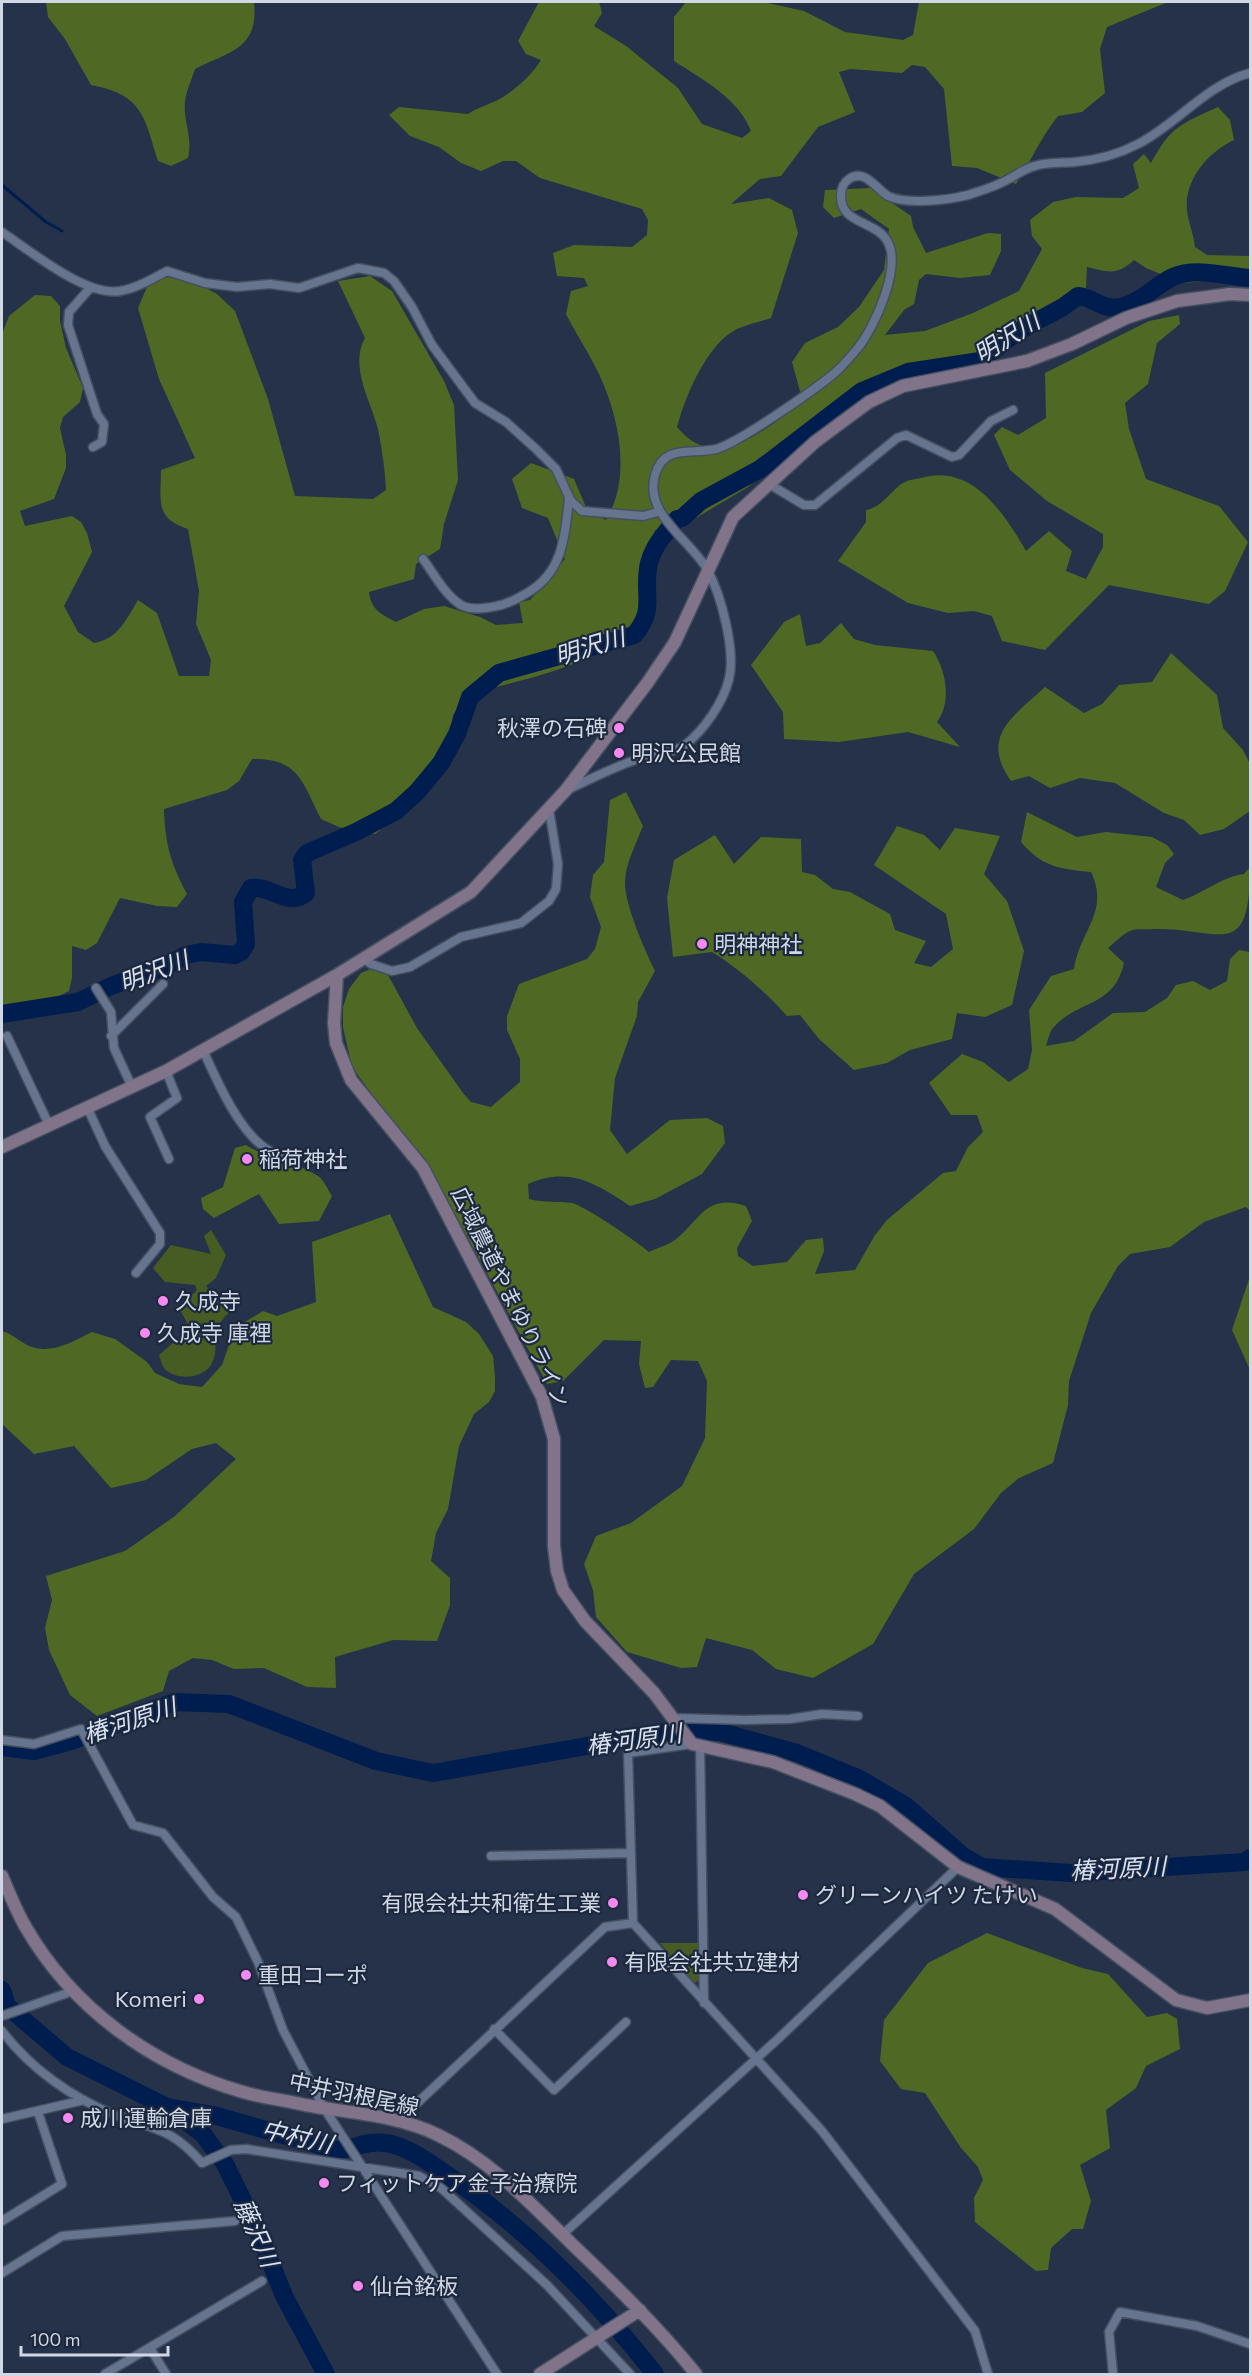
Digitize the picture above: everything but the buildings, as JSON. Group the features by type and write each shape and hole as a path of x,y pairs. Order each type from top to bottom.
{"street":[{"path":"566,790 631,761 683,747 722,699 730,677 729,647 722,606 707,569 658,512 654,478 660,462 672,452 716,449 772,416 838,370 868,337 875,324 891,274 892,250 886,238 849,216 841,205 840,191 845,181 855,176 864,177 889,196 915,200 933,201 966,195 1000,184 1033,166 1097,159 1127,149 1153,136 1220,86 1251,73"},
{"path":"2,232 79,282 118,291 145,283 167,271 205,283 237,287 270,284 299,288 358,268 384,273 400,290 432,345 475,403 506,422 536,449 555,470 569,497 582,511 643,516 658,512"},
{"path":"91,286 69,312 69,325 97,414 104,424 102,442 93,447"},
{"path":"2,1147 88,1110 166,1071 337,975 471,891 566,790 675,642 733,517 815,442 869,402 903,387 1027,361 1072,344 1126,318 1177,301 1230,294 1251,294"},
{"path":"769,484 804,505 815,505 897,438 906,435 952,457 959,455 991,421 1013,410"},
{"path":"423,559 449,594 464,606 479,609 508,603 543,583 554,568 563,548 569,497"},
{"path":"363,958 371,964 392,971 410,967 461,937 521,923 549,901 556,889 558,864 549,809"},
{"name":"広域農道やまゆりライン","path":"337,975 334,1023 336,1043 351,1080 423,1168 542,1397 554,1439 554,1546 557,1572 563,1590 585,1622 696,1745"},
{"path":"111,1036 163,984"},
{"path":"96,988 111,1012 111,1036 132,1087"},
{"path":"7,1036 49,1125"},
{"path":"203,1050 221,1088 251,1136 275,1155 284,1156"},
{"path":"166,1071 177,1098 150,1117 169,1159"},
{"path":"88,1110 105,1146 160,1233 160,1244 136,1273"},
{"path":"676,1721 790,1719 822,1714 858,1716"},
{"path":"2,1740 34,1744 81,1729 133,1825 163,1833 213,1897 237,1917 258,1962 283,2030 324,2108 497,2374"},
{"path":"696,1745 704,2002"},
{"path":"988,2374 975,2331 944,2287 822,2131 633,1923 628,1753 696,1745 720,1748 773,1762 855,1794 880,1806 958,1867 1055,1909 1176,2000 1207,2008 1251,2000"},
{"path":"491,1856 630,1853"},
{"path":"562,2235 755,2059 958,1867"},
{"name":"中井羽根尾線","path":"2,1876 25,1926 73,1990 121,2034 190,2073 244,2092 398,2121 436,2134 473,2154 501,2176 562,2235 696,2374"},
{"path":"398,2121 605,1927 633,1923"},
{"path":"2,2016 73,1990"},
{"path":"494,2029 554,2090 626,2022"},
{"path":"2,2031 13,2046 42,2071 84,2100 116,2115 168,2132 202,2163 231,2150 246,2149 361,2165 420,2176 441,2188 547,2285 600,2336 630,2374"},
{"path":"2,2119 84,2100"},
{"path":"2,2221 62,2184 38,2112"},
{"path":"2,2272 62,2236 235,2221"},
{"path":"105,2374 262,2281"},
{"path":"1113,2374 1109,2332 1120,2312 1197,2326 1251,2344"},
{"path":"540,2374 635,2313"},
{"path":"150,2348 166,2374"}],"green space":[{"path":"46,2 254,2 252,30 247,39 230,52 195,69 185,101 188,158 171,166 158,161 139,110 121,95 91,85 65,39 48,17"},
{"path":"539,2 599,2 602,13 594,26 626,46 678,88 702,124 742,138 751,131 738,109 719,91 674,61 674,17 686,2 763,2 804,11 845,32 903,40 913,35 919,2 1168,2 1107,27 1100,49 1105,93 1082,112 1058,116 1046,132 1016,184 977,168 952,166 944,89 925,67 912,65 902,73 851,69 839,72 855,112 818,127 781,176 760,179 731,204 769,198 792,210 798,233 771,318 735,330 715,348 698,373 685,401 677,427 692,441 708,447 724,447 741,443 773,424 803,402 792,362 805,343 838,327 859,307 884,270 889,229 861,209 834,218 823,207 825,190 871,188 911,216 913,227 926,253 988,233 1001,234 1001,251 990,275 960,278 926,274 919,280 914,304 904,310 885,335 925,331 973,313 1019,291 1042,249 1032,236 1030,220 1053,202 1076,197 1123,198 1139,188 1133,164 1144,154 1151,163 1165,141 1178,128 1218,107 1230,120 1234,140 1215,152 1200,168 1189,188 1188,215 1195,247 1207,255 1250,256 1250,285 1216,280 1182,283 1146,268 1134,260 1117,271 1087,267 1086,287 1078,307 1039,331 1014,340 980,366 907,379 869,396 794,449 748,487 684,525 655,530 640,612 626,635 586,659 535,677 468,693 453,715 447,763 419,800 375,834 339,827 321,819 297,775 280,763 268,760 252,759 239,781 227,790 164,809 170,853 187,894 177,907 157,906 120,898 97,943 86,950 72,946 72,978 69,991 57,997 2,1006 2,334 9,316 35,295 51,296 60,306 60,321 66,348 83,388 80,402 63,417 60,428 66,455 66,468 54,499 20,511 25,526 72,516 81,522 87,533 92,552 64,606 78,632 94,643 102,641 121,628 138,600 157,613 179,676 209,676 211,660 196,624 199,591 188,529 169,519 162,507 161,499 161,470 195,458 159,379 138,308 150,280 183,275 217,294 235,311 268,399 295,496 373,499 386,490 378,429 360,372 359,360 365,338 338,281 370,276 392,291 444,381 454,405 458,480 444,524 440,549 416,564 414,579 369,592 370,598 374,607 381,614 396,622 424,609 444,606 480,617 496,625 523,623 519,602 530,600 565,559 548,518 522,508 512,479 531,463 574,479 588,512 606,520 619,485 620,447 612,409 595,366 566,314 571,291 588,286 584,278 557,276 553,253 574,245 632,247 647,235 648,220 642,209 540,178 516,161 503,161 481,171 461,163 439,147 410,136 389,115 399,107 468,114 513,90 529,76 541,60 526,54 518,41"},
{"path":"1179,315 1180,324 1157,343 1148,384 1125,403 1129,429 1146,479 1219,506 1248,542 1225,591 1209,604 1109,585 1045,650 1002,641 992,616 974,611 948,613 908,603 838,561 866,522 866,510 877,506 905,482 939,475 971,484 984,495 997,507 1026,551 1049,531 1072,551 1066,571 1086,579 1103,547 1103,534 1047,501 1010,470 994,435 1002,427 1018,435 1046,418 1045,373 1149,321"},
{"path":"800,614 806,646 820,643 841,623 854,639 875,645 933,651 941,667 946,686 945,705 937,722 960,747 908,732 839,742 784,739 783,712 751,665 784,622"},
{"path":"1171,653 1217,695 1223,728 1243,750 1250,764 1250,811 1224,829 1200,835 1184,820 1164,813 1115,783 1080,778 1050,788 1029,776 1011,781 1002,765 998,751 1000,739 1004,728 1012,718 1045,687 1084,713 1102,704 1119,685 1152,682"},
{"path":"626,792 643,826 627,869 626,893 636,928 655,971 638,1002 637,1016 615,1078 610,1130 627,1154 670,1120 707,1118 723,1126 725,1143 702,1174 655,1199 630,1206 593,1184 569,1177 556,1177 528,1184 529,1199 578,1205 610,1224 649,1252 675,1240 705,1210 713,1206 733,1203 746,1206 752,1221 737,1248 738,1256 753,1266 787,1262 806,1240 823,1238 824,1251 815,1274 855,1270 875,1235 887,1220 943,1173 956,1171 968,1147 983,1132 977,1115 951,1115 929,1083 962,1054 983,1062 1009,1082 1028,1069 1032,1050 1029,1010 1051,976 1074,969 1077,955 1096,910 1096,886 1091,872 1070,870 1044,862 1021,842 1027,812 1077,837 1106,832 1152,837 1167,845 1174,854 1165,863 1156,887 1183,900 1236,875 1244,874 1250,867 1249,897 1244,917 1237,929 1227,934 1153,929 1127,932 1108,948 1124,963 1119,978 1112,988 1104,996 1063,1019 1052,1030 1046,1046 1074,1041 1113,1013 1145,1012 1167,998 1176,985 1193,981 1210,990 1227,981 1230,959 1239,950 1250,952 1250,1211 1246,1207 1204,1222 1170,1247 1130,1254 1118,1266 1091,1313 1069,1381 1068,1405 1053,1463 1019,1478 1001,1493 974,1529 914,1574 873,1644 813,1678 776,1669 752,1650 706,1638 697,1667 681,1668 627,1652 596,1617 593,1590 584,1564 596,1536 631,1523 682,1486 705,1438 707,1381 698,1361 671,1360 653,1387 645,1388 639,1364 641,1341 604,1340 563,1381 547,1384 442,1190 352,1067 343,1027 343,1007 349,989 361,973 373,968 388,975 417,1028 463,1093 471,1102 491,1107 520,1082 520,1059 507,1030 507,1016 519,984 587,959 595,949 601,927 590,897 593,875 604,862 610,800"},
{"path":"897,826 924,835 940,850 955,828 1000,836 984,874 1007,901 1024,951 1012,1005 985,1017 957,1013 952,1039 910,1050 887,1063 854,1070 819,1039 800,1015 787,1016 752,981 712,952 673,957 667,898 674,860 715,835 734,864 761,837 801,839 802,872 815,875 833,889 850,892 890,914 895,930 926,941 914,963 931,967 953,949 946,914 874,865"},
{"path":"246,1145 263,1154 301,1167 320,1178 332,1196 319,1221 279,1224 259,1194 214,1218 203,1209 201,1198 223,1187 235,1148"},
{"path":"390,1214 433,1307 466,1322 479,1334 493,1356 495,1391 489,1402 474,1414 459,1446 448,1509 436,1533 431,1561 450,1578 450,1605 437,1641 393,1640 335,1657 336,1688 307,1687 264,1668 234,1669 212,1660 193,1658 169,1671 163,1691 97,1716 70,1695 49,1650 45,1628 52,1600 46,1576 125,1551 175,1516 236,1459 216,1443 192,1449 146,1480 111,1488 74,1446 34,1454 2,1424 2,1331 27,1345 44,1349 60,1346 92,1332 115,1339 147,1362 155,1373 179,1384 202,1387 222,1365 235,1328 263,1311 277,1316 316,1302 312,1242"},
{"path":"211,1230 226,1255 216,1278 206,1286 229,1313 218,1327 214,1358 207,1370 195,1376 175,1375 164,1368 159,1355 190,1328 179,1308 197,1290 195,1285 165,1282 153,1268 171,1245 211,1254 204,1236"},
{"path":"1250,1276 1250,1370 1232,1330"},
{"path":"987,1933 1082,1968 1108,1974 1147,2017 1167,2013 1177,2019 1180,2049 1146,2066 1136,2088 1106,2110 1110,2148 1080,2165 1091,2201 1083,2229 1072,2229 1051,2248 1048,2270 1036,2271 975,2222 974,2198 983,2180 978,2167 961,2148 925,2093 901,2089 880,2061 884,2020 928,1963"},
{"path":"660,1943 699,1943 700,1980 694,1983"}],"waterway":[{"path":"2,185 46,222 62,231"},
{"name":"明沢川","path":"2,1014 78,1002 111,986 164,967 186,955 201,952 235,955 241,952 246,944 243,902 251,888 293,898 306,893 302,860 307,853 356,832 396,811 417,792 441,763 457,734 470,697 499,673 634,635 641,626 647,609 647,574 651,557 660,540 677,519 682,518 701,501 760,469 862,391 908,372 980,361 1017,332 1063,307 1078,296 1115,308 1128,305 1166,281 1182,274 1201,272 1250,278"},
{"name":"椿河原川","path":"2,1747 34,1751 71,1741 175,1702 229,1704 376,1761 433,1773 672,1731 721,1732 797,1753 858,1778 906,1806 963,1856 982,1867 1070,1873 1245,1862 1250,1858"},
{"name":"中村川","path":"2,1990 7,2006 67,2057 167,2107 213,2115 337,2150 379,2142 401,2147 416,2154 473,2193 530,2240 583,2291 655,2374"},
{"name":"藤沢川","path":"171,2110 203,2134 225,2164 257,2229 285,2298 326,2374"}],"place":[{"name":"秋澤の石碑","path":"619,728"},
{"name":"明沢公民館","path":"619,753"},
{"name":"明神神社","path":"702,944"},
{"name":"稲荷神社","path":"247,1159"},
{"name":"久成寺","path":"163,1301"},
{"name":"久成寺 庫裡","path":"145,1333"},
{"name":"グリーンハイツ たけい","path":"803,1895"},
{"name":"有限会社共和衛生工業","path":"613,1903"},
{"name":"有限会社共立建材","path":"612,1962"},
{"name":"重田コーポ","path":"246,1975"},
{"name":"Komeri","path":"199,1999"},
{"name":"成川運輸倉庫","path":"68,2118"},
{"name":"フィットケア金子治療院","path":"324,2183"},
{"name":"仙台銘板","path":"358,2286"}]}
